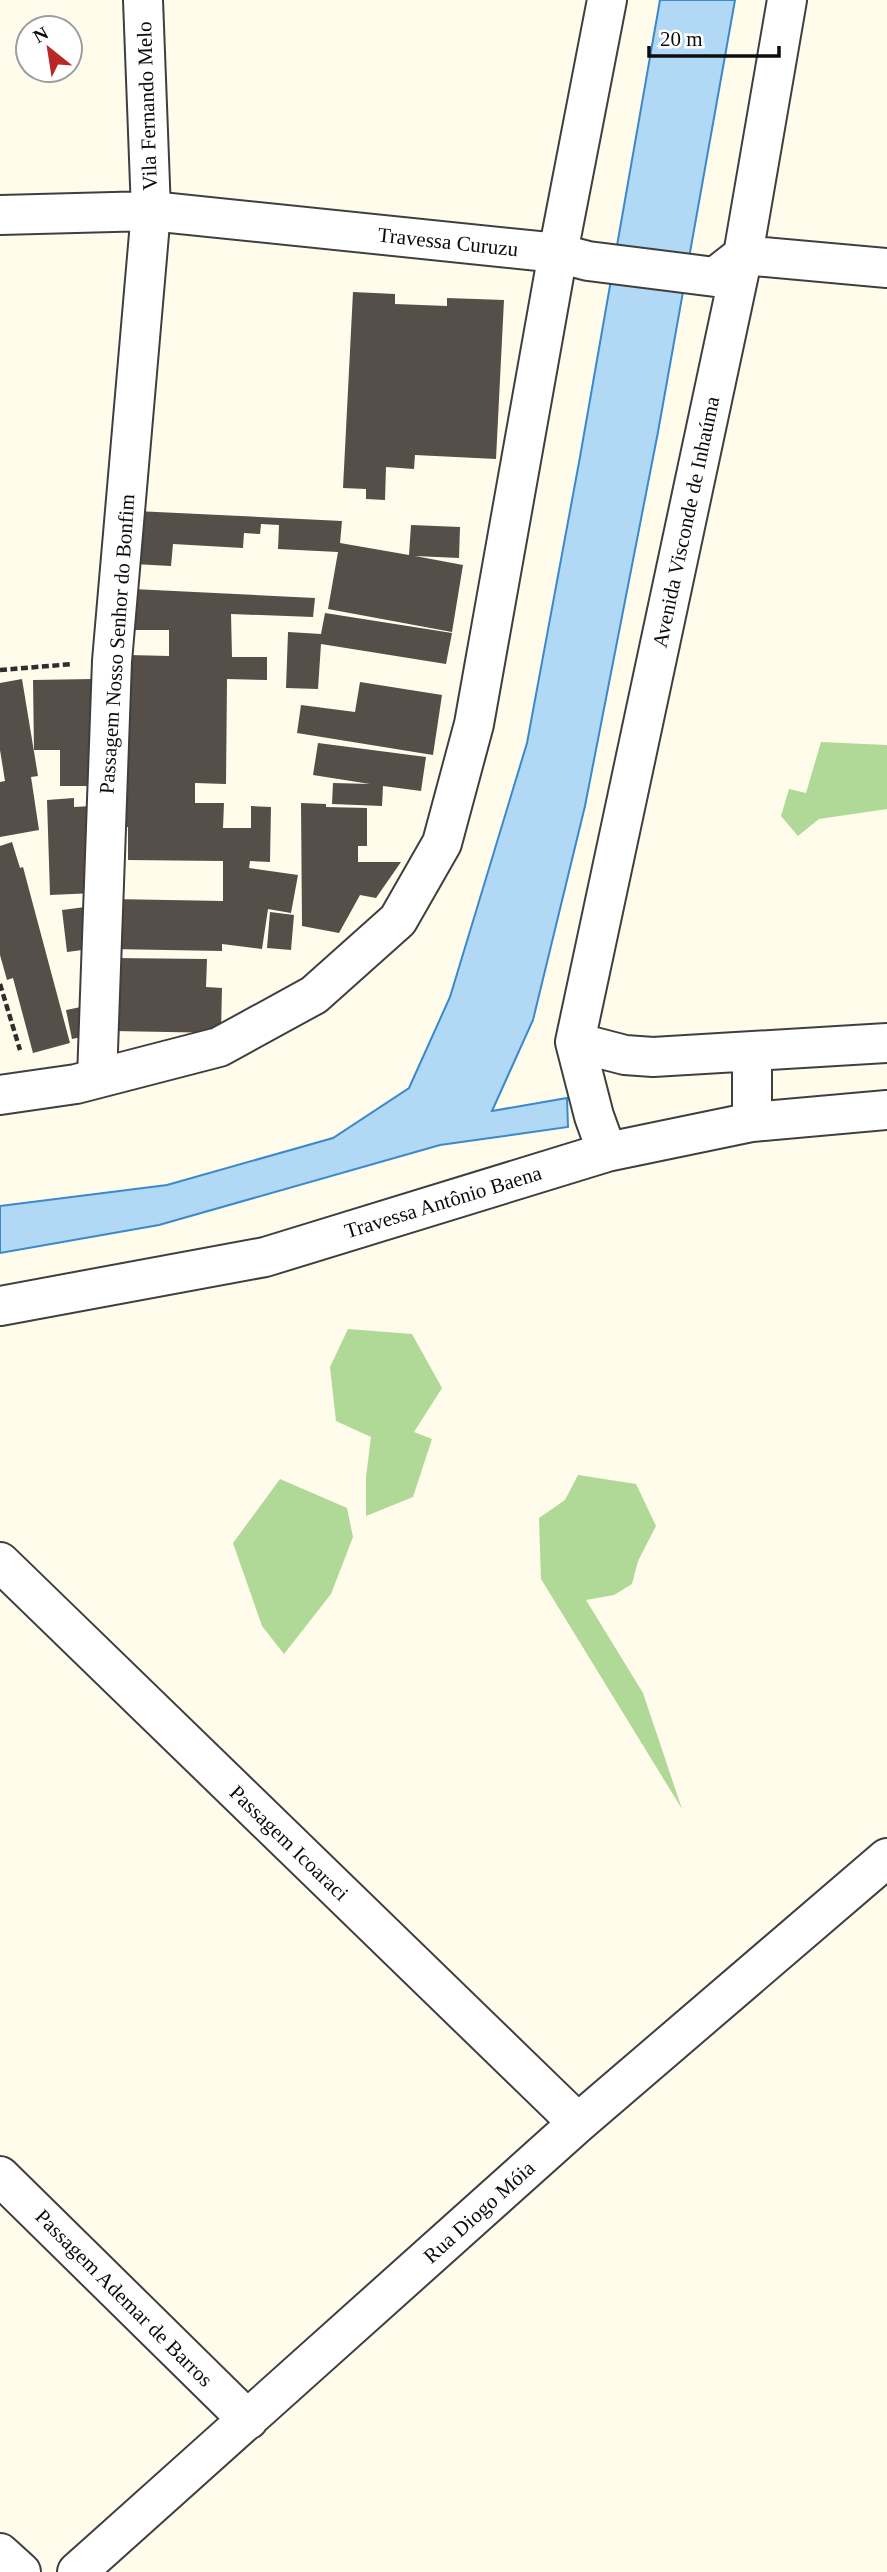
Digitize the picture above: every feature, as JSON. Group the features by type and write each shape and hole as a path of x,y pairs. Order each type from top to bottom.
{"street":[{"name":"Vila Fernando Melo","path":"143,0 151,211"},
{"path":"16,1092 97,1078 219,1047 314,995 398,920 442,843 474,724 573,257 607,0"},
{"name":"Avenida Visconde de Inhaúma","path":"575,1042 729,266 787,0"},
{"name":"Travessa Curuzu","path":"0,215 151,211 573,257 729,266 887,268"},
{"name":"Passagem Nosso Senhor do Bonfim","path":"97,1078 112,661 151,211"},
{"path":"607,1152 588,1097 575,1042 625,1055 653,1057 887,1044"},
{"path":"752,1052 752,1122"},
{"name":"Travessa Antônio Baena","path":"0,1306 265,1257 607,1152 752,1122 887,1110"},
{"name":"Passagem Icoaraci","path":"0,1562 578,2123"},
{"name":"Rua Diogo Móia","path":"77,2572 578,2123 887,1858"},
{"name":"Passagem Ademar de Barros","path":"0,2176 248,2420"},
{"path":"0,2553 21,2572"}],"path":[{"path":"0,670 112,661"},
{"path":"0,984 16,1092"}],"green space":[{"path":"821,742 887,745 887,809 819,819 798,836 781,816 789,789 806,793"},
{"path":"348,1329 412,1334 442,1388 414,1432 432,1439 413,1497 366,1516 366,1477 371,1437 336,1421 330,1367"},
{"path":"578,1475 636,1484 656,1526 638,1561 632,1584 614,1595 586,1600 643,1693 682,1809 541,1579 539,1518 565,1500"},
{"path":"280,1479 347,1508 353,1537 331,1594 284,1654 262,1626 233,1543"}],"water":[{"path":"660,0 735,0 658,432 585,806 533,1020 492,1111 567,1098 568,1127 440,1145 159,1225 0,1253 0,1206 167,1185 333,1138 409,1088 450,997 527,743"}],"building":[{"path":"353,292 395,294 395,304 447,306 447,298 504,300 496,459 415,455 414,469 386,467 385,500 366,499 366,489 343,488"},
{"path":"136,511 342,521 340,543 409,555 411,525 460,527 459,558 415,556 463,565 452,632 328,609 338,552 278,549 279,525 261,524 260,534 244,533 243,548 173,544 171,566 134,564"},
{"path":"133,589 315,598 313,617 231,614 232,657 267,657 267,680 227,679 226,784 195,783 195,803 224,803 223,828 251,828 251,806 271,807 270,862 250,861 249,868 298,875 291,913 268,909 262,949 222,944 222,951 111,949 112,899 223,901 223,861 128,860 128,827 113,827 129,655 169,656 169,630 130,630"},
{"path":"325,613 452,633 446,664 321,644 318,689 286,688 288,632 321,634"},
{"path":"22,679 38,776 31,777 39,830 0,837 0,782 5,781 0,750 0,683"},
{"path":"93,679 94,786 60,786 60,750 34,750 33,680"},
{"path":"360,682 442,695 433,755 297,733 301,705 355,712"},
{"path":"318,743 426,757 421,791 383,786 382,806 332,804 333,783 370,784 313,775"},
{"path":"74,798 74,807 92,806 95,893 50,895 47,800"},
{"path":"301,803 326,804 326,807 367,808 367,846 358,846 358,862 401,862 376,898 360,895 339,933 302,926"},
{"path":"12,842 20,868 23,867 70,1043 33,1053 13,978 7,980 0,955 0,846"},
{"path":"93,906 98,948 67,952 62,910"},
{"path":"270,912 294,915 291,950 267,948"},
{"path":"112,958 207,959 206,987 222,988 221,1033 114,1031"},
{"path":"91,1005 96,1034 72,1039 66,1010"}]}
